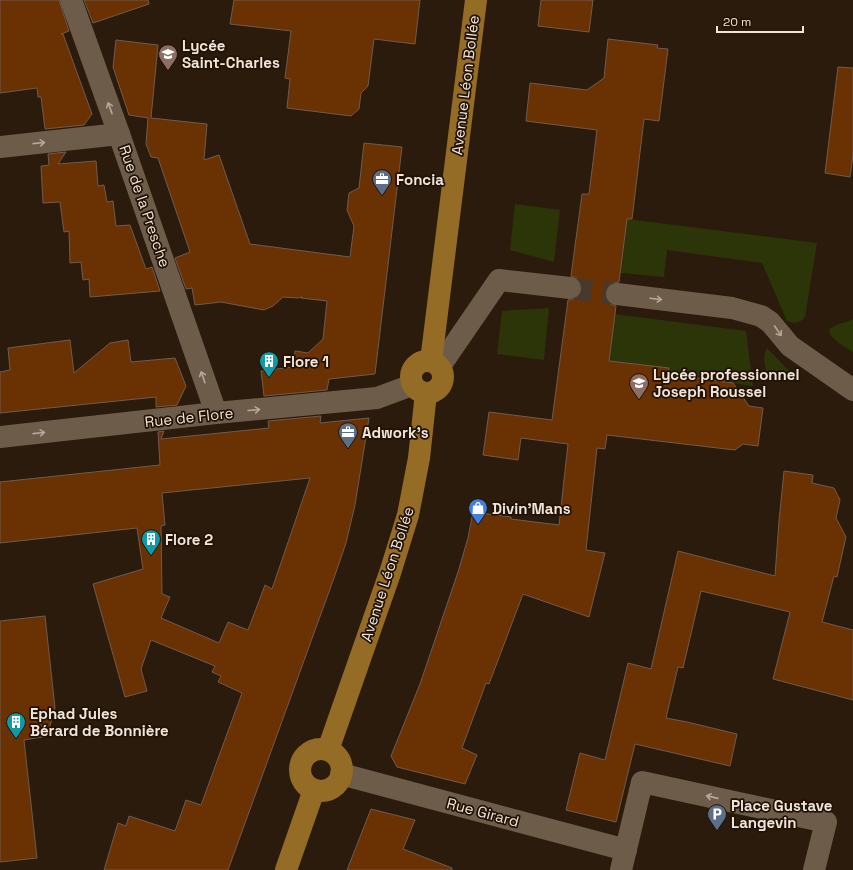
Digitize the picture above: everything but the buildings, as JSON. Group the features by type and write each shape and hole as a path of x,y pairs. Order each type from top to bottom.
{"main road":[{"name":"Avenue Léon Bollée","path":"328,750 390,572 408,515 419,458 419,389 410,374 412,369 420,362 435,363 476,0"},
{"path":"322,749 328,750 335,754 339,760 341,774 335,785 330,789 324,791 314,790 304,784 301,777 301,763 309,752 322,749"},
{"path":"286,870 314,790"}],"street":[{"name":"Rue de la Presche","path":"71,0 216,413"},
{"path":"0,147 119,134"},
{"path":"435,363 499,280 570,288"},
{"path":"617,294 732,308 761,316 770,322 790,346 853,390"},
{"name":"Rue de Flore","path":"0,438 216,413 377,398 419,389"},
{"name":"Rue Girard","path":"341,774 623,860"},
{"path":"623,860 642,782 826,822 814,870"}],"green space":[{"path":"515,204 560,210 554,262 510,250"},
{"path":"627,219 817,243 805,317 801,321 797,322 787,321 762,263 667,250 664,277 621,273"},
{"path":"549,308 544,360 497,354 502,311"},
{"path":"614,314 746,331 753,386 668,374 668,368 609,361"},
{"path":"853,319 853,352 835,340 830,334 829,330 834,326"},
{"path":"767,348 796,378 788,378 770,382 764,361"}],"tunnel":[{"path":"570,288 617,294"}],"place":[{"name":"Lycée Saint-Charles","path":"168,71"},
{"name":"Foncia","path":"382,196"},
{"name":"Flore 1","path":"269,378"},
{"name":"Lycée professionnel Joseph Roussel","path":"639,400"},
{"name":"Adwork's","path":"348,449"},
{"name":"Divin'Mans","path":"478,525"},
{"name":"Flore 2","path":"151,556"},
{"name":"Ephad Jules Bérard de Bonnière","path":"16,739"},
{"name":"Place Gustave Langevin","path":"717,831"}]}
